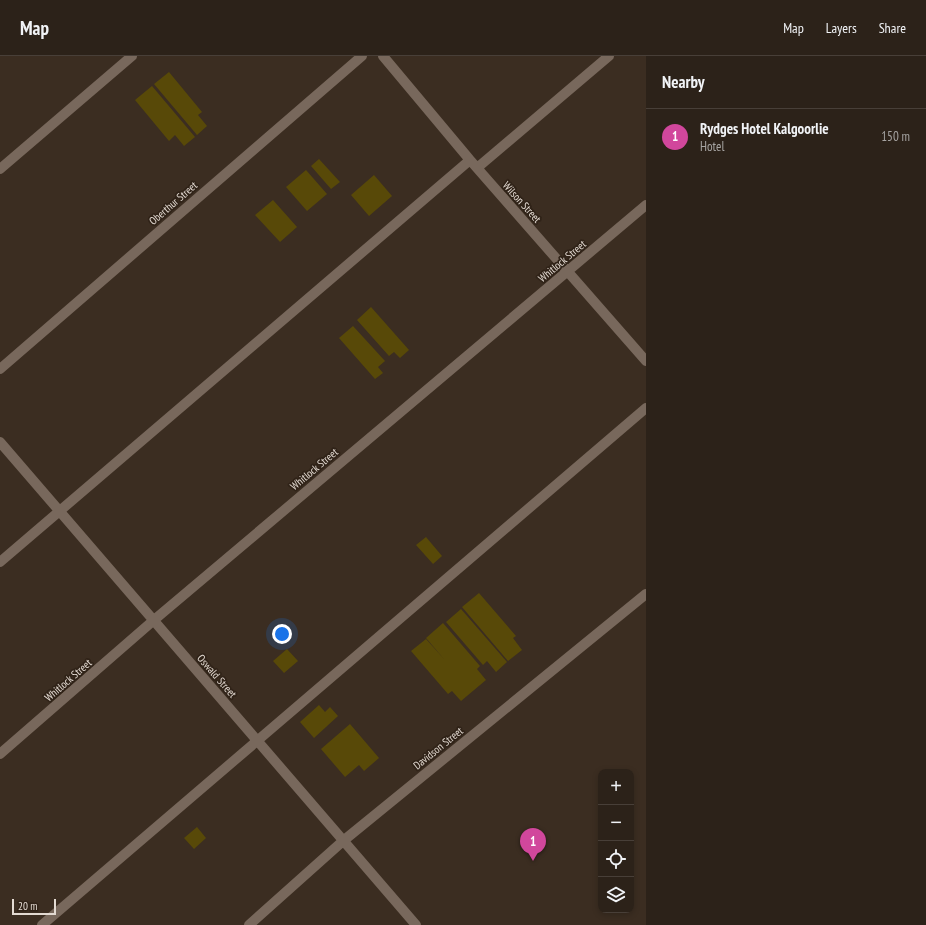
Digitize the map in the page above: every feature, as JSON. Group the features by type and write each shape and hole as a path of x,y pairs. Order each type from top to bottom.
{"street":[{"path":"0,169 132,56"},
{"name":"Oberthur Street","path":"0,369 362,56"},
{"path":"477,168 609,56"},
{"name":"Wilson Street","path":"385,57 470,160 646,361"},
{"path":"0,562 470,160"},
{"name":"Whitlock Street","path":"0,754 154,620 646,205"},
{"path":"42,925 646,408"},
{"name":"Oswald Street","path":"0,442 416,925"},
{"name":"Davidson Street","path":"249,925 343,841 646,594"}],"building":[{"path":"169,72 202,112 198,115 207,126 197,135 154,84"},
{"path":"152,86 195,137 184,146 175,135 169,141 135,100"},
{"path":"319,159 340,182 331,189 311,166"},
{"path":"306,170 327,194 307,211 286,187"},
{"path":"374,175 392,196 369,216 351,195"},
{"path":"273,200 297,227 280,242 255,215"},
{"path":"371,307 409,350 400,358 394,352 389,356 357,320"},
{"path":"353,326 385,361 378,367 383,373 375,379 339,338"},
{"path":"426,537 442,556 433,564 416,545"},
{"path":"479,593 516,636 513,638 522,650 508,661 462,607"},
{"path":"461,609 507,662 496,672 487,661 483,665 446,622"},
{"path":"443,623 480,666 477,669 486,680 461,701 452,691 448,694 411,651 426,639 444,659 426,638"},
{"path":"287,649 298,661 284,673 273,661"},
{"path":"319,705 325,712 330,707 338,716 314,738 300,722"},
{"path":"350,724 379,758 364,771 359,765 345,777 321,749"},
{"path":"197,827 206,838 194,849 184,838"}],"place":[{"name":"Rydges Hotel Kalgoorlie","path":"533,861"}]}
